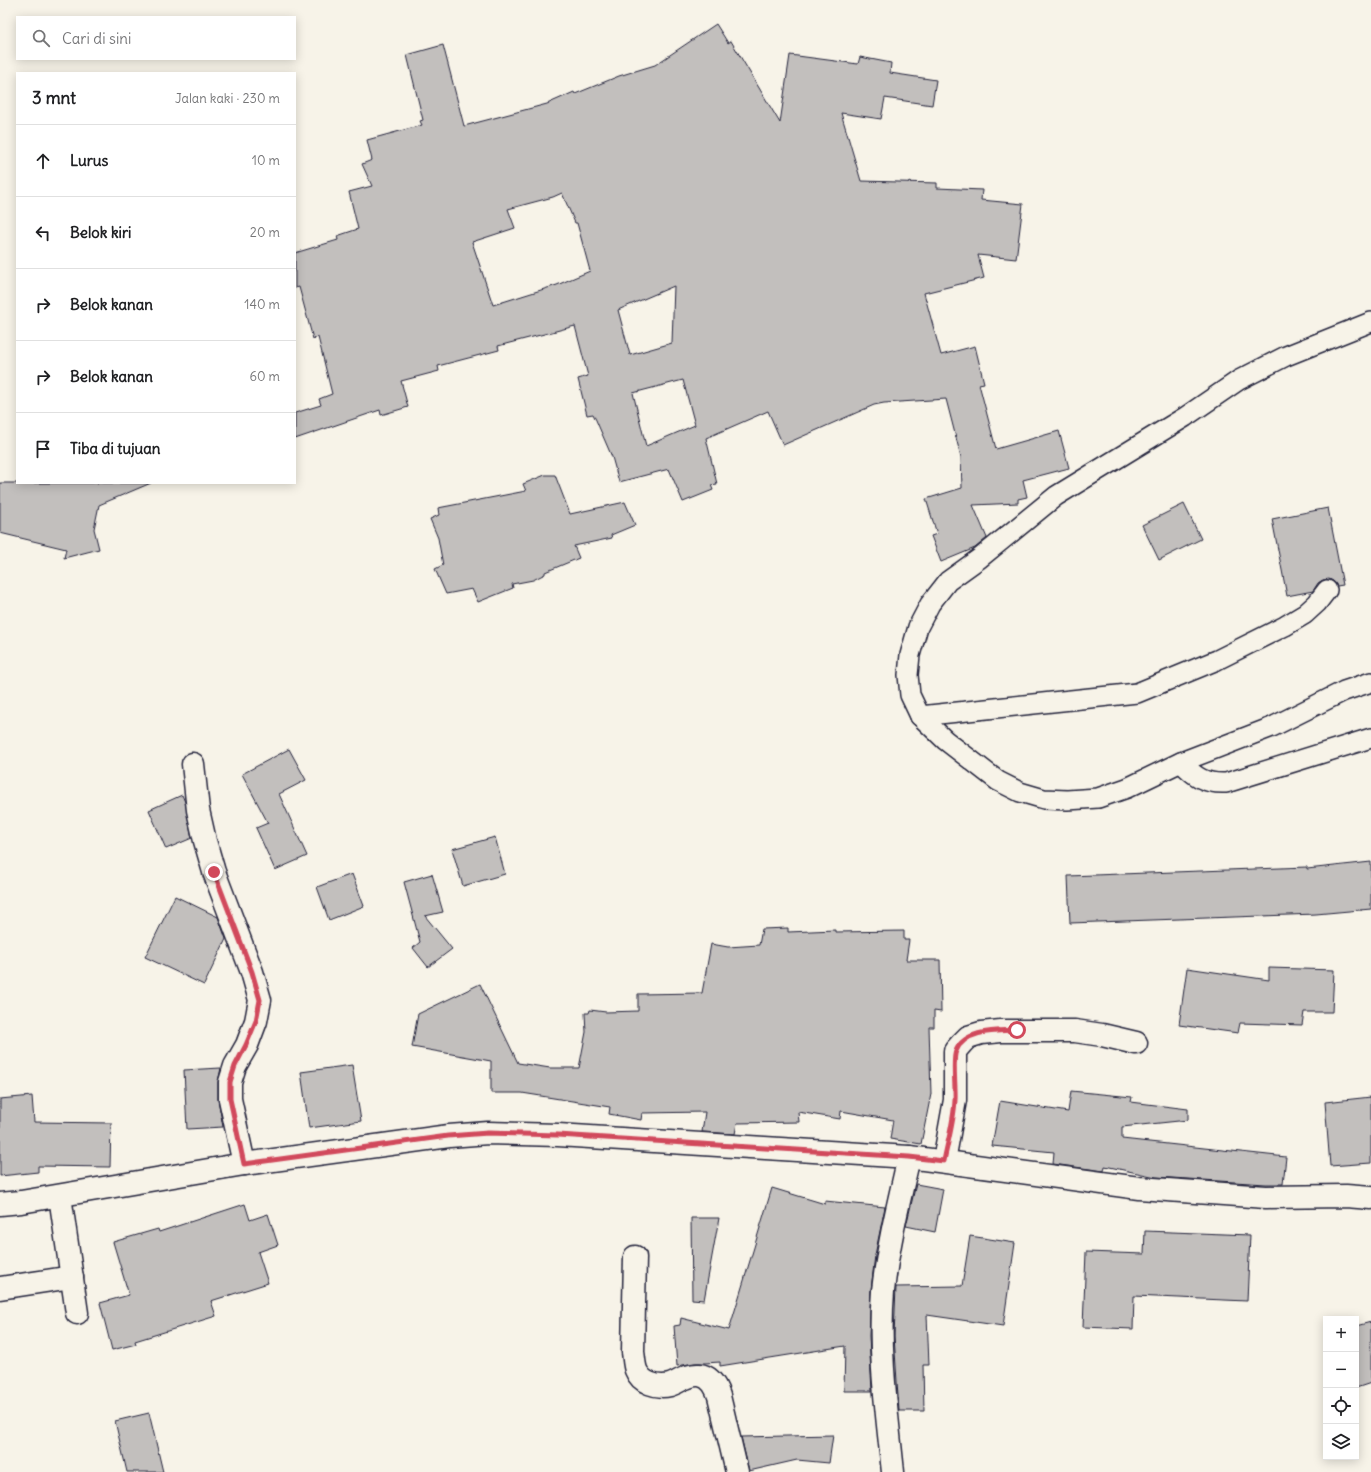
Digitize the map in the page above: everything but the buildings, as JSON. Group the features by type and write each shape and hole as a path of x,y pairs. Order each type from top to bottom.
{"street":[{"path":"193,764 198,810 205,841 214,872 252,972 260,1000 256,1021 235,1066 230,1082 230,1099 244,1164"},
{"path":"944,1161 955,1100 955,1051 968,1037 981,1033 1001,1031 1075,1031 1102,1035 1136,1043"},
{"path":"0,1204 60,1196 244,1164 448,1136 488,1133 558,1135 909,1157 1139,1188 1266,1197 1346,1196 1371,1198"},
{"path":"893,1472 882,1326 883,1290 896,1213 909,1157"},
{"path":"60,1196 77,1313"},
{"path":"635,1258 634,1364 636,1372 648,1383 658,1386 699,1375 711,1381 719,1396 737,1472"},
{"path":"0,1288 72,1277"}],"lane":[{"path":"1371,322 1286,356 1239,380 1185,417 1056,496 980,558 948,581 930,604 918,627 910,655 908,675 910,696 920,716 945,740 998,781 1020,792 1044,799 1067,800 1098,798 1127,788 1181,762 1272,727 1344,691 1371,682"},
{"path":"920,716 1137,692 1216,660 1285,626 1305,614 1317,603 1327,590"},
{"path":"1181,762 1192,774 1200,778 1216,784 1226,783 1371,738"}],"route":[{"path":"214,872 252,972 260,1000 256,1021 235,1066 230,1082 230,1099 244,1164 448,1136 488,1133 558,1135 909,1157 944,1161 954,1112 955,1051 968,1037 981,1033 1017,1030"}]}
